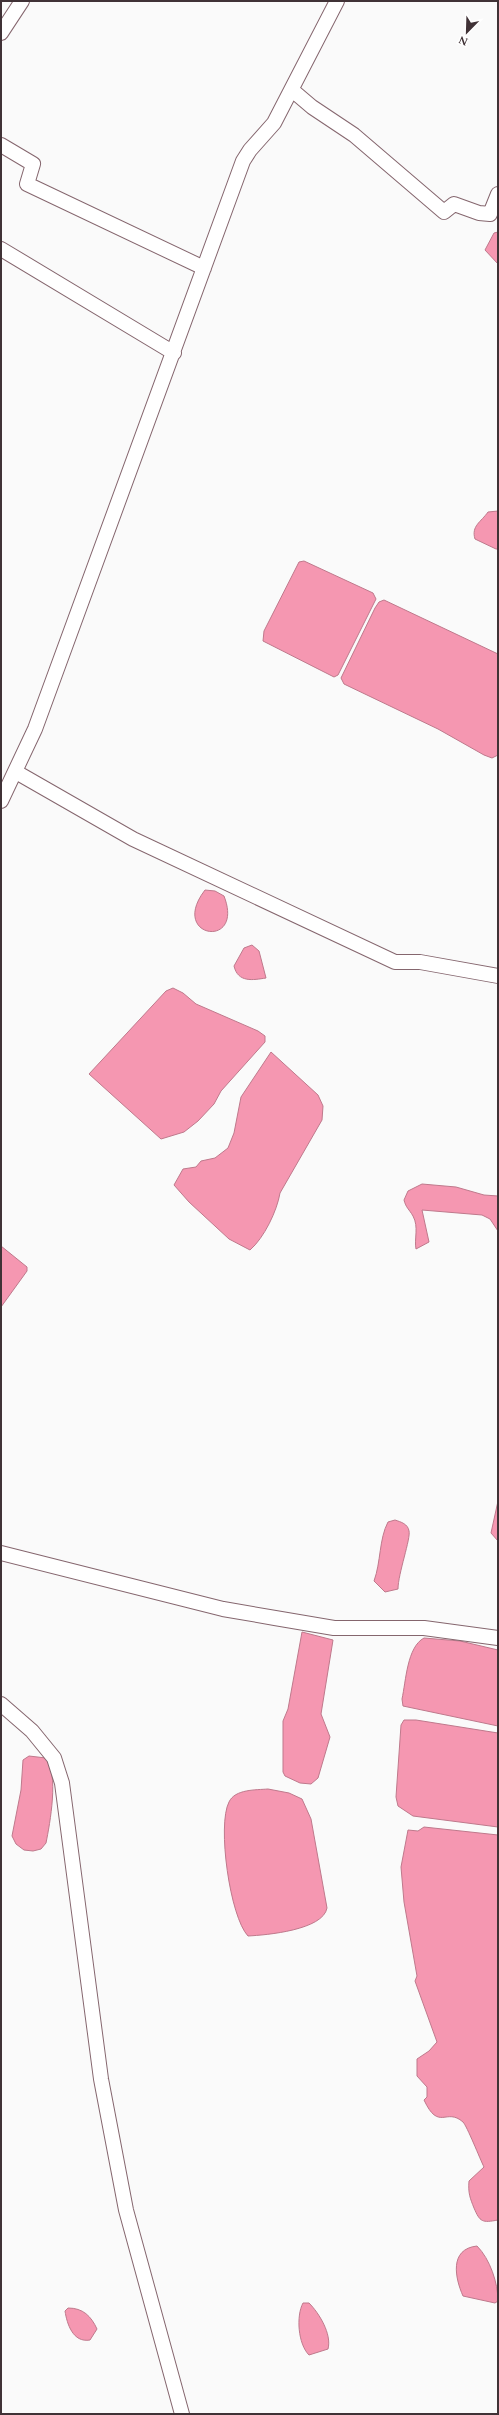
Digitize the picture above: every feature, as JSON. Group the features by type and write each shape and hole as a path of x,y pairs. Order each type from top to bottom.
{"street":[{"path":"1,33 22,1"},
{"path":"1,801 35,729 174,353 243,161 250,150 274,123 337,1"},
{"path":"292,90 312,107 354,135 444,212 454,204 478,213 490,214 498,194"},
{"path":"1,145 33,164 27,184 204,268"},
{"path":"1,249 174,353"},
{"path":"16,772 133,839 395,962 420,962 498,976"},
{"path":"1,1553 224,1609 260,1616 334,1628 424,1628 498,1638"},
{"path":"1,1704 32,1731 54,1758 62,1783 104,2095 126,2210 182,2414"}],"shaded area":[{"path":"498,232 498,264 485,250 494,233"},
{"path":"498,511 498,549 496,549 475,539 474,531 477,524 488,512"},
{"path":"304,561 373,593 376,599 338,675 334,677 263,641 264,631 299,562"},
{"path":"384,600 498,654 498,755 492,758 484,755 438,729 344,684 341,678 375,608 379,602"},
{"path":"205,890 215,891 224,896 228,913 225,925 217,930 208,931 200,927 195,919 196,906"},
{"path":"252,945 259,951 266,978 251,980 242,978 236,971 234,966 244,948"},
{"path":"173,988 183,993 196,1004 258,1031 265,1036 265,1042 221,1091 214,1104 198,1121 184,1132 161,1139 89,1074 166,991"},
{"path":"271,1052 318,1095 323,1106 322,1120 280,1193 276,1208 269,1224 260,1239 250,1250 229,1239 189,1202 174,1185 183,1169 196,1167 201,1161 215,1158 228,1148 234,1133 241,1097"},
{"path":"422,1184 456,1187 484,1195 498,1196 498,1231 490,1219 482,1215 422,1210 429,1242 416,1249 416,1224 404,1200 408,1191"},
{"path":"1,1246 27,1267 27,1271 1,1307"},
{"path":"498,1501 498,1541 491,1533"},
{"path":"395,1520 406,1525 409,1535 398,1589 385,1592 374,1581 385,1529 388,1522"},
{"path":"302,1632 333,1640 321,1714 330,1737 318,1778 311,1784 300,1783 285,1776 283,1772 283,1721 288,1709"},
{"path":"424,1638 460,1641 498,1650 498,1726 403,1706 402,1699 408,1665 418,1642"},
{"path":"404,1720 416,1720 498,1733 498,1827 413,1816 398,1806 396,1797 401,1725"},
{"path":"29,1756 46,1758 50,1765 53,1787 50,1824 46,1843 41,1849 33,1851 24,1850 16,1844 12,1836 21,1790 23,1760"},
{"path":"268,1789 289,1793 302,1799 311,1819 327,1908 316,1922 305,1926 280,1933 248,1936 242,1926 236,1910 227,1870 224,1830 226,1814 229,1802 241,1792"},
{"path":"424,1827 498,1835 498,2220 485,2221 480,2219 471,2201 469,2181 484,2167 465,2125 457,2118 438,2117 429,2110 424,2100 427,2097 427,2087 417,2076 417,2059 429,2051 437,2042 415,1981 417,1976 404,1902 401,1867 408,1830 418,1831"},
{"path":"477,2246 486,2258 495,2279 498,2301 495,2303 463,2296 460,2289 456,2265 458,2258 468,2248"},
{"path":"303,2303 309,2303 317,2312 324,2324 329,2343 328,2349 309,2355 305,2350 299,2330 299,2315"},
{"path":"68,2308 82,2311 92,2320 97,2329 90,2340 79,2339 72,2332 67,2321 65,2311"}]}
